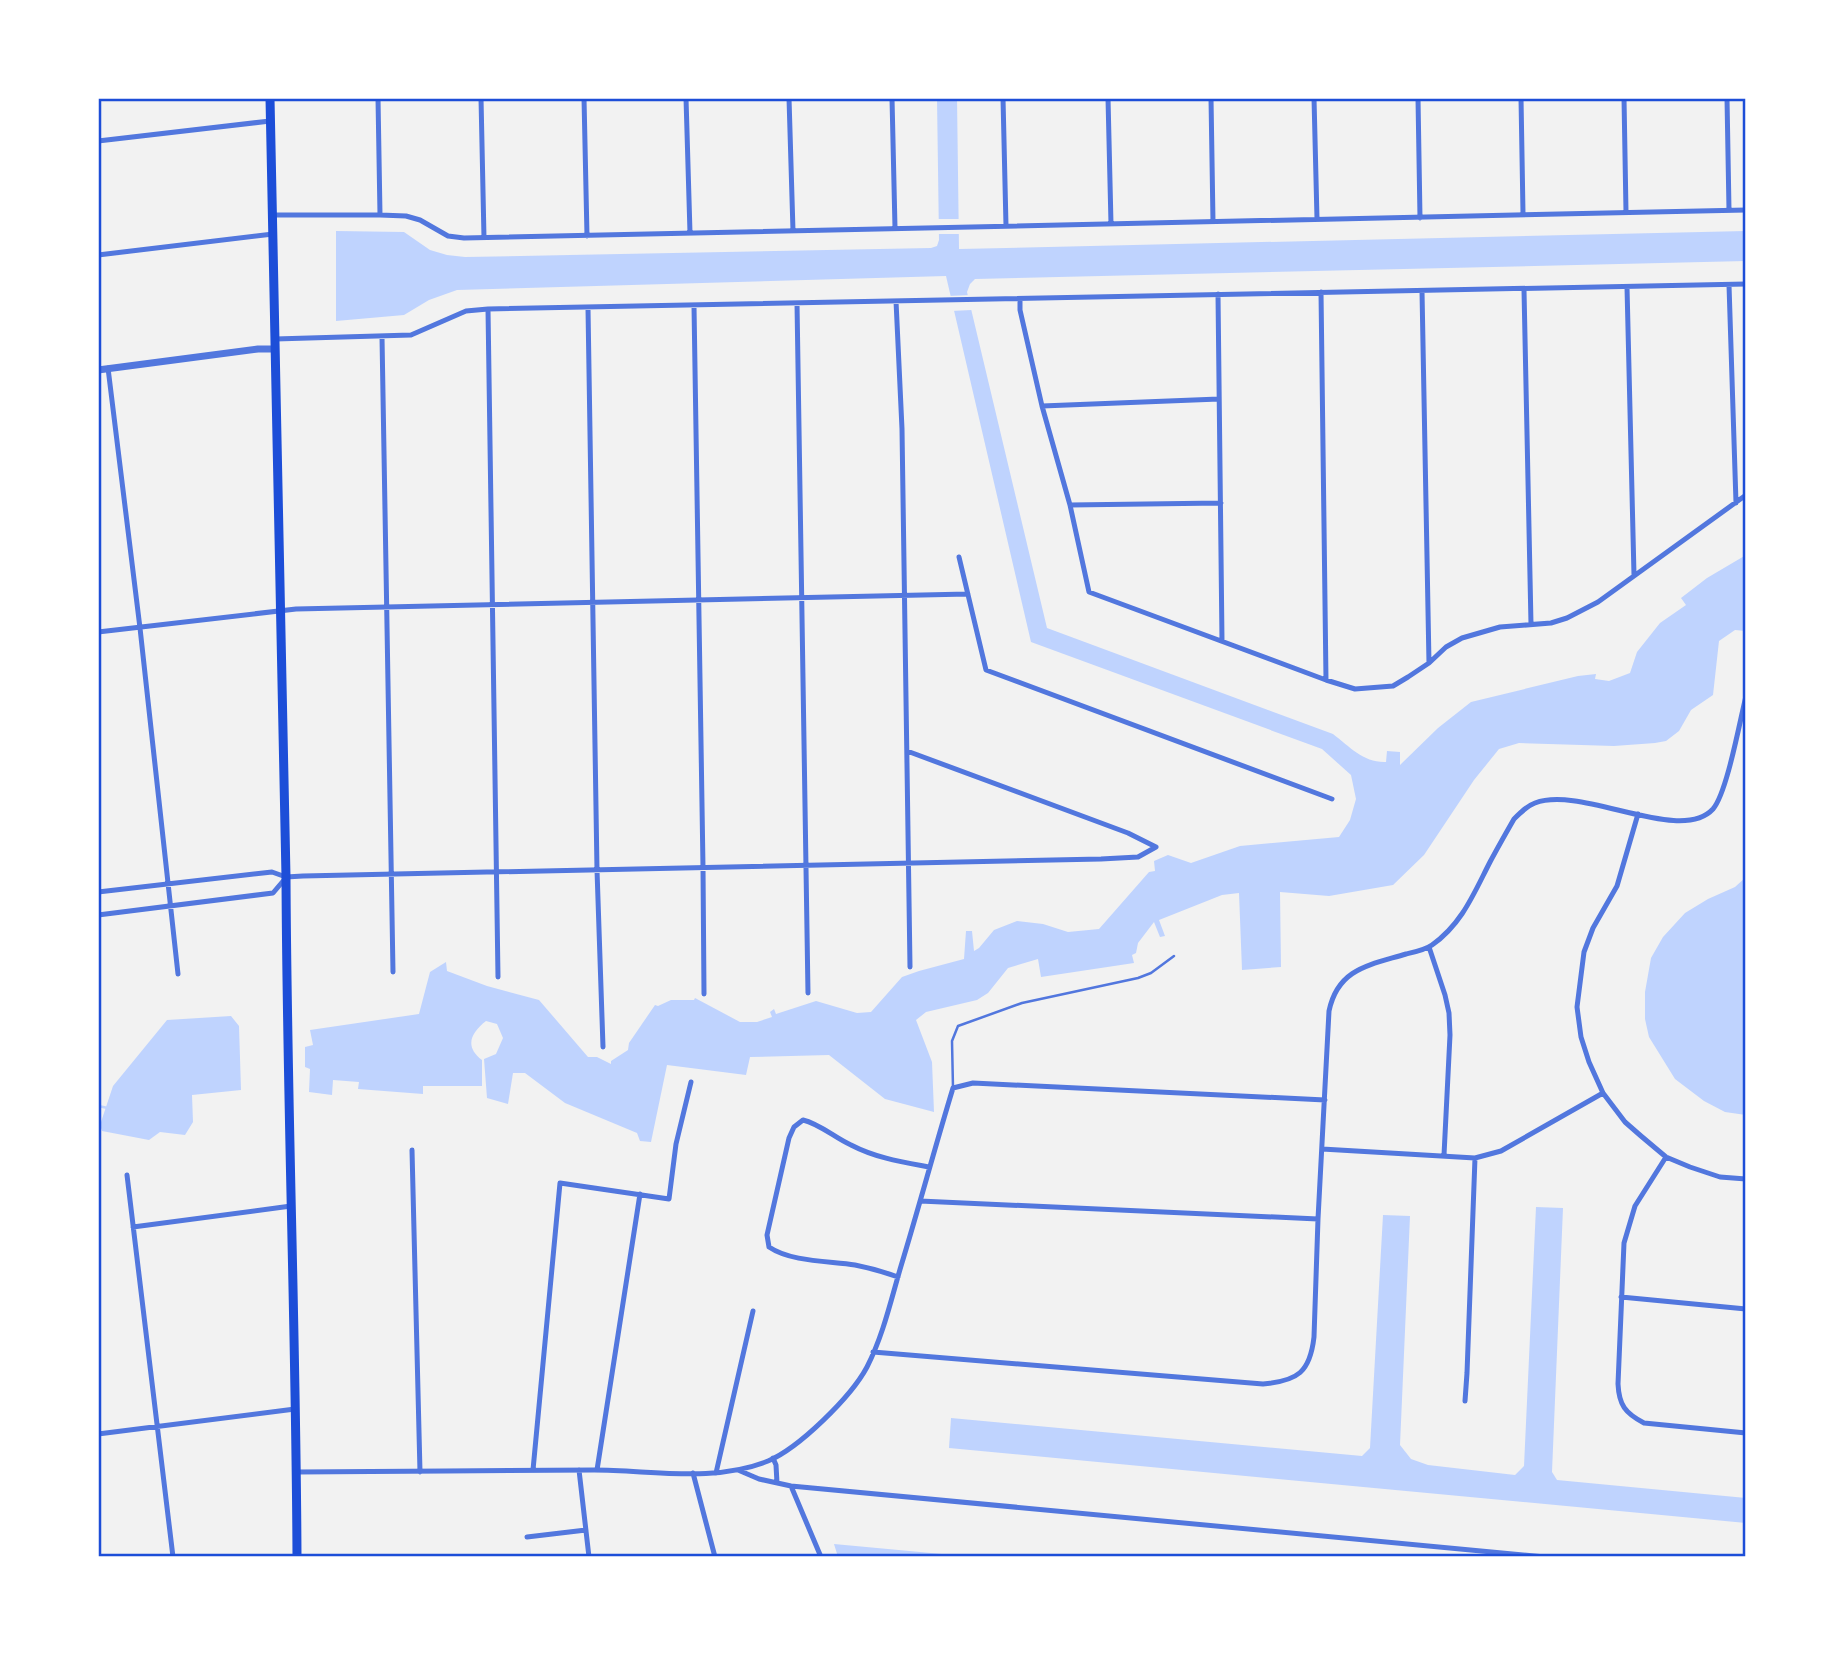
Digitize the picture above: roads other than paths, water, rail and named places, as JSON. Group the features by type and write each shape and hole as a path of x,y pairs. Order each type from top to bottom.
{"main road":[{"path":"270,98 297,1557"}],"street":[{"path":"378,98 380,215"},
{"path":"481,98 484,238"},
{"path":"584,98 587,236"},
{"path":"686,98 690,233"},
{"path":"789,98 793,230"},
{"path":"892,98 895,228"},
{"path":"1003,98 1006,226"},
{"path":"1108,98 1111,224"},
{"path":"1211,98 1213,222"},
{"path":"1314,98 1317,219"},
{"path":"1418,98 1420,218"},
{"path":"1521,98 1523,213"},
{"path":"1624,98 1626,212"},
{"path":"1727,98 1729,210"},
{"path":"98,141 270,121"},
{"path":"273,215 406,216 420,220 448,236 484,238 1746,210"},
{"path":"98,255 273,234"},
{"path":"98,369 258,349 275,344 411,335 466,311 488,309 1746,284"},
{"path":"1729,285 1735,503"},
{"path":"1627,287 1634,575"},
{"path":"1524,290 1531,624"},
{"path":"1422,291 1429,663"},
{"path":"1321,292 1326,680"},
{"path":"1218,294 1222,641"},
{"path":"1020,299 1020,310 1042,406 1070,505 1089,592 1355,689 1393,686 1462,638 1500,627 1551,623 1567,618 1598,602 1746,495"},
{"path":"896,301 902,429 910,967"},
{"path":"797,303 808,993"},
{"path":"694,306 704,994"},
{"path":"588,308 597,870 603,1047"},
{"path":"488,309 498,976"},
{"path":"382,337 393,972"},
{"path":"108,368 178,974"},
{"path":"1042,406 1219,399"},
{"path":"1070,505 1221,503"},
{"path":"959,557 986,670 1332,799"},
{"path":"98,632 280,610 968,594"},
{"path":"873,1352 1263,1384 1294,1378 1305,1368 1312,1355 1314,1337 1318,1219 1332,996 1353,972 1430,947 1452,928 1467,908 1514,819 1536,802 1551,799 1593,803 1687,822 1712,810 1721,795 1746,696"},
{"path":"98,892 272,872 286,877 1118,858 1138,857 1156,846 1128,833 907,751"},
{"path":"1638,814 1617,886 1593,928 1584,952 1577,1007 1581,1037 1603,1093 1625,1122 1666,1157 1720,1177 1746,1180"},
{"path":"98,915 272,893 286,877"},
{"path":"1430,947 1449,1013 1444,1155"},
{"path":"533,1471 560,1183 669,1199 677,1144 691,1082"},
{"path":"297,1472 597,1470 716,1473 773,1458 812,1430 836,1408 866,1368 898,1277 953,1088 973,1083 1325,1100"},
{"path":"1322,1149 1475,1158 1501,1151 1603,1093"},
{"path":"898,1277 859,1266 790,1257 769,1247 767,1235 789,1138 794,1128 803,1120 813,1122 849,1145 870,1154 929,1167"},
{"path":"412,1150 420,1472"},
{"path":"1666,1157 1636,1206 1624,1243 1619,1396 1624,1408 1644,1423 1746,1433"},
{"path":"1465,1401 1475,1158"},
{"path":"127,1175 173,1557"},
{"path":"597,1470 640,1194"},
{"path":"920,1201 1318,1219"},
{"path":"133,1227 291,1206"},
{"path":"1621,1297 1746,1309"},
{"path":"716,1473 753,1311"},
{"path":"98,1434 295,1409"},
{"path":"773,1458 777,1483"},
{"path":"738,1469 759,1479 791,1486 1545,1557"},
{"path":"579,1470 589,1557"},
{"path":"693,1473 715,1557"},
{"path":"791,1486 821,1557"},
{"path":"527,1536 586,1530"}],"lane":[{"path":"953,1088 953,1041 958,1026 1021,1003 1138,978 1151,973 1174,956"}],"water":[{"path":"937,98 957,98 959,249 1746,231 1746,261 975,279 967,292 1047,628 1333,734 1371,760 1386,762 1387,751 1400,752 1400,765 1438,728 1471,702 1578,676 1596,674 1595,679 1609,681 1630,673 1637,652 1660,623 1686,605 1681,598 1707,578 1746,555 1746,631 1735,630 1719,641 1713,695 1691,710 1679,731 1666,741 1614,746 1519,743 1499,749 1474,780 1424,855 1393,885 1329,896 1280,892 1281,967 1242,970 1239,893 1222,895 1159,920 1165,936 1160,937 1154,922 1138,943 1136,953 1132,955 1134,963 1041,977 1038,959 1008,968 988,993 977,1000 926,1012 916,1020 932,1062 934,1112 885,1099 829,1055 750,1057 746,1075 667,1065 651,1142 640,1141 637,1133 565,1103 525,1073 513,1073 508,1104 487,1098 484,1059 496,1054 503,1038 497,1024 486,1021 473,1035 471,1045 482,1060 482,1086 423,1086 423,1094 358,1089 359,1082 333,1080 332,1095 309,1092 310,1069 305,1067 305,1047 313,1045 310,1030 419,1014 430,972 446,962 447,971 487,986 539,1000 588,1057 597,1057 611,1064 611,1061 628,1050 629,1043 655,1005 671,1000 695,998 740,1022 757,1022 772,1017 770,1012 774,1009 776,1014 816,1001 857,1013 871,1012 902,977 964,959 966,931 972,931 974,951 994,930 1017,921 1043,924 1068,932 1099,929 1149,872 1155,871 1154,861 1168,855 1191,863 1240,846 1339,837 1350,820 1356,799 1351,775 1322,749 1031,642 946,276 457,290 429,300 404,315 336,321 336,231 404,232 430,250 465,257 937,246"},
{"path":"1746,877 1746,1115 1725,1112 1704,1101 1675,1079 1649,1037 1645,1019 1645,992 1651,958 1663,937 1685,913 1735,887"},
{"path":"231,1016 239,1026 241,1090 192,1095 193,1122 185,1135 160,1132 149,1140 102,1131 100,1125 113,1086 167,1020"},
{"path":"1536,1207 1563,1208 1552,1472 1557,1480 1746,1498 1746,1523 949,1448 951,1418 1362,1456 1370,1448 1383,1215 1410,1216 1400,1445 1411,1459 1428,1465 1515,1475 1524,1466"},
{"path":"834,1544 974,1557 838,1557"}],"waterway":[{"path":"98,1106 108,1108"}]}
